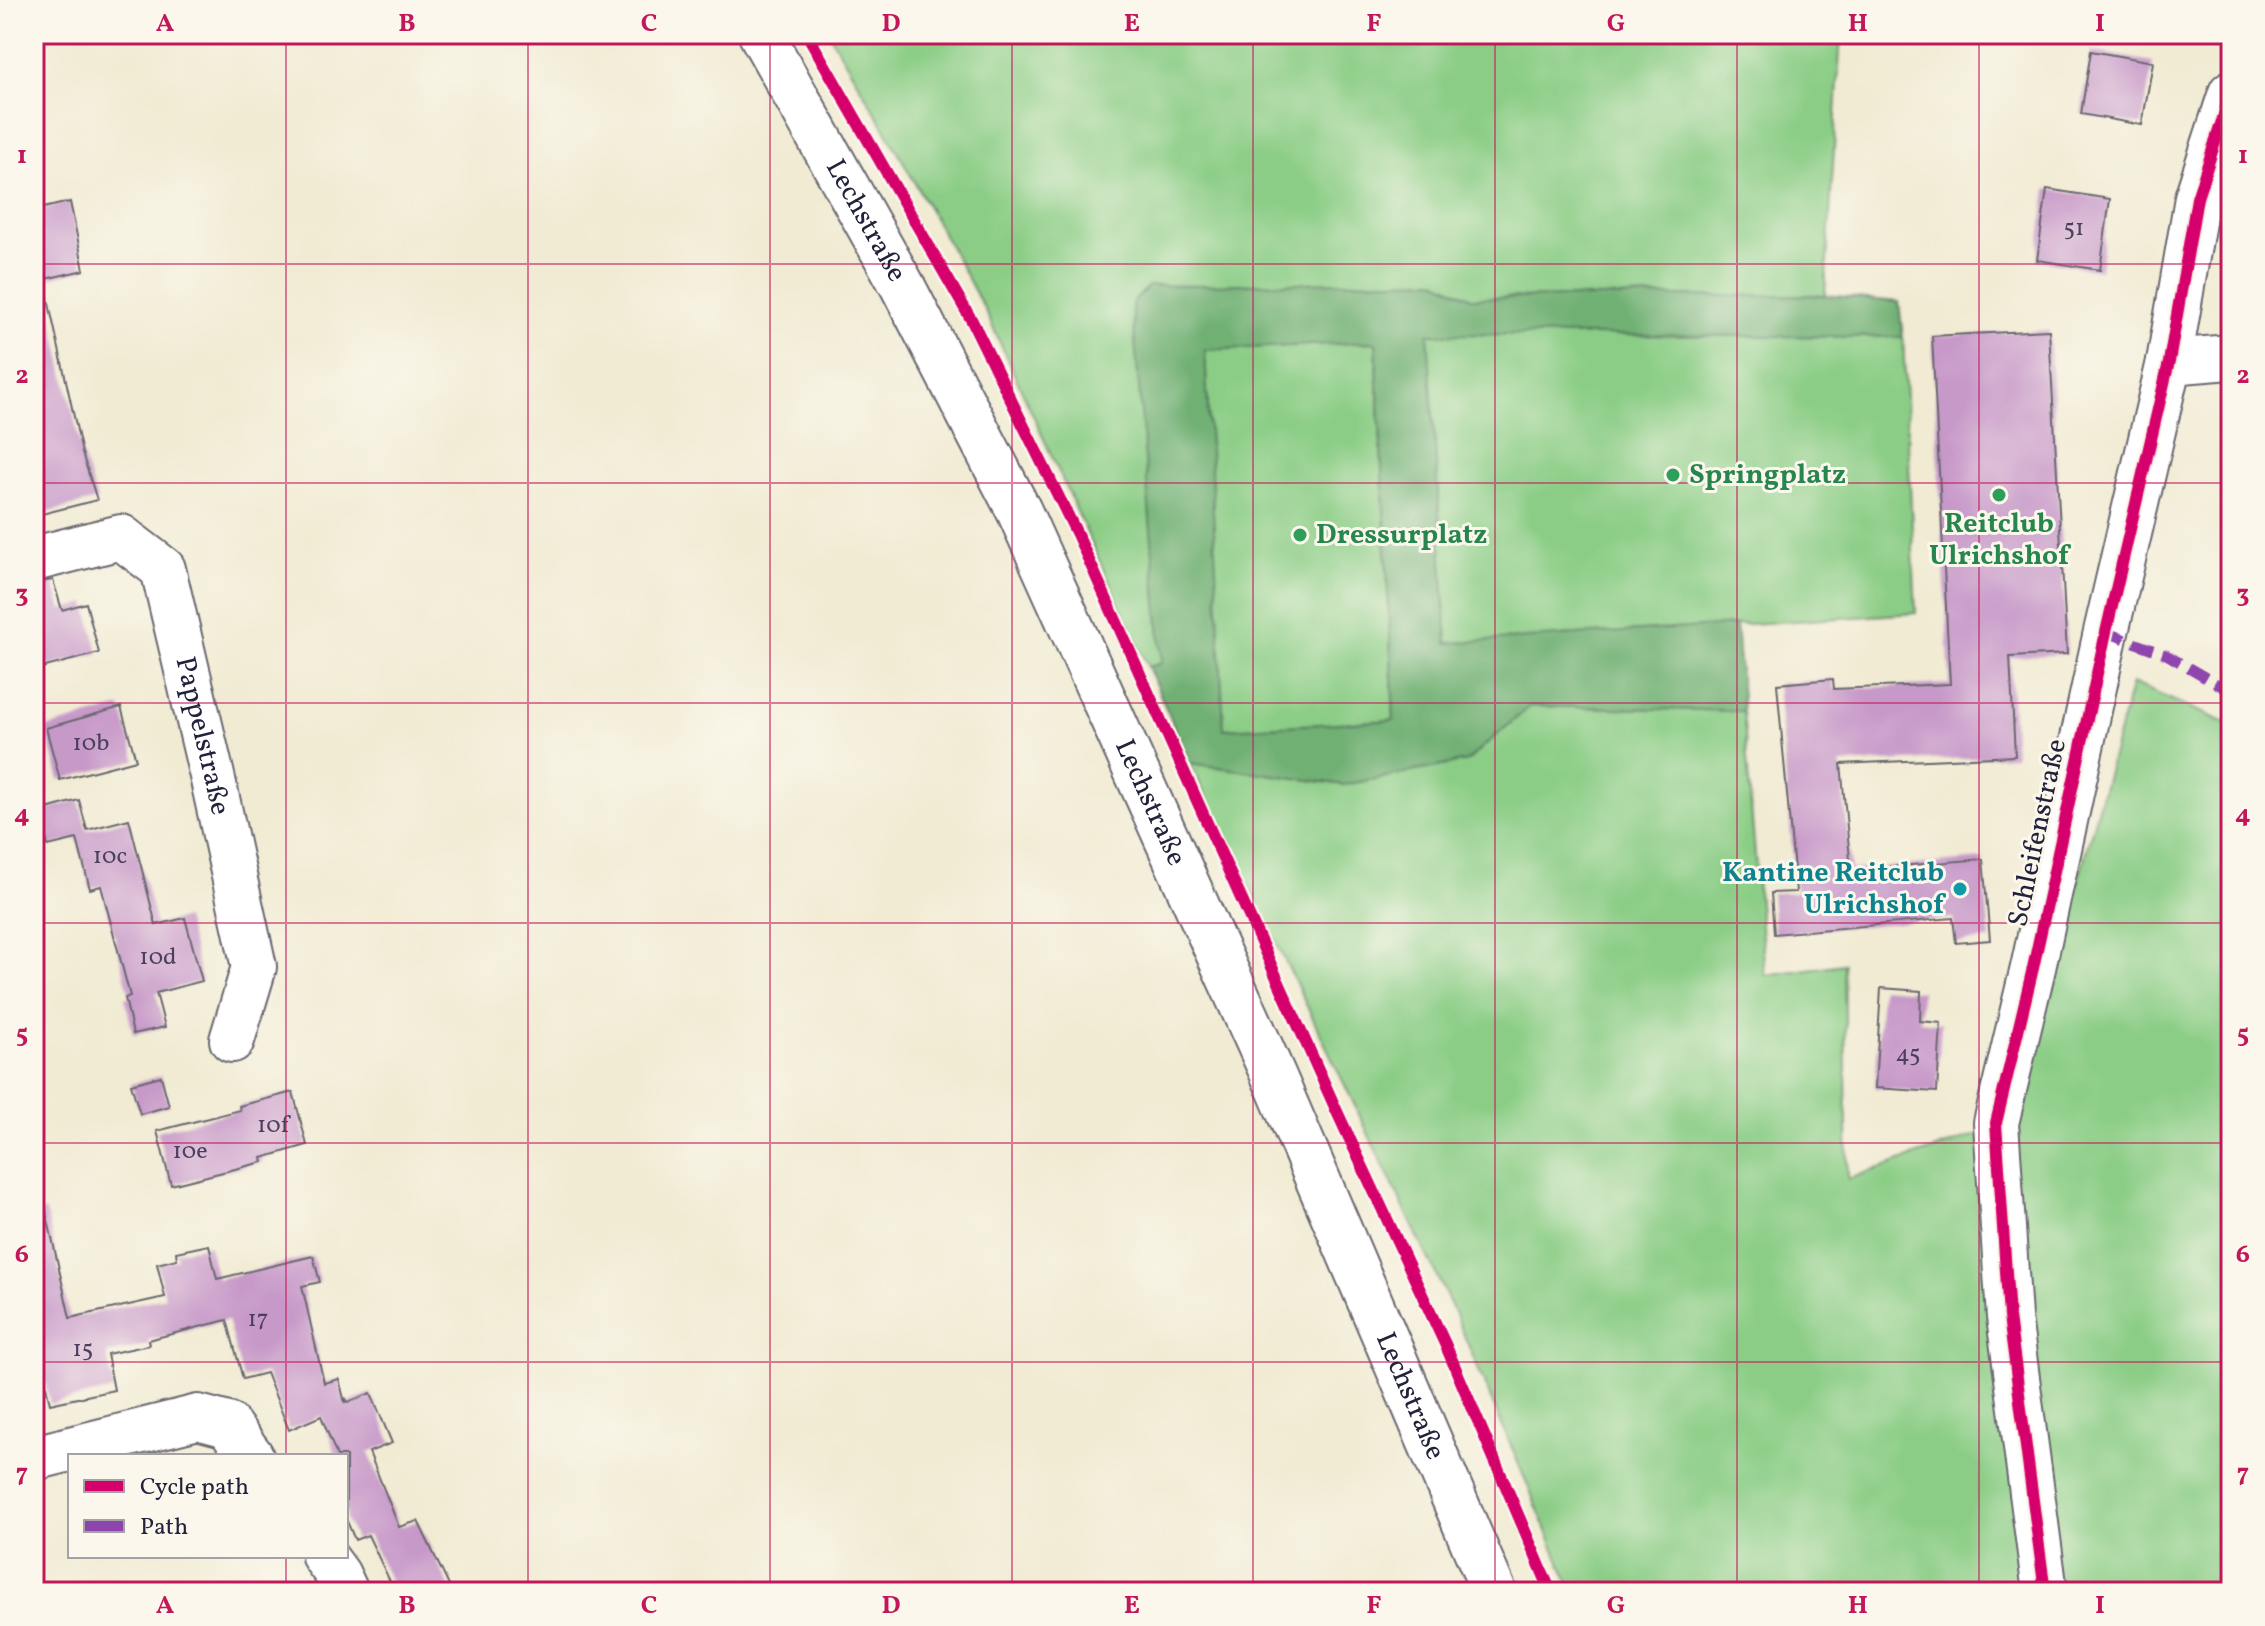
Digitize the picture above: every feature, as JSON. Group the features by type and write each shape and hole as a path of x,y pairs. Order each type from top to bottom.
{"street":[{"name":"Lechstraße","path":"761,34 902,285 1019,511 1274,1077 1494,1592"},
{"name":"Schleifenstraße","path":"2045,1592 2009,1317 1996,1123 2169,362 2197,198 2231,93"},
{"path":"2169,362 2231,357"},
{"name":"Pappelstraße","path":"34,559 121,537 163,569 254,967 232,1040"},
{"path":"34,1458 198,1417 228,1425 250,1454"},
{"path":"325,1558 346,1592"}],"green space":[{"path":"829,34 1841,34 1825,295 1471,298 1436,280 1148,287 1162,663 1148,667 985,310"},
{"path":"1436,280 1471,298 1825,295 1899,302 1903,337 1428,334 1447,643 1736,625 1743,711 1530,706 1467,761 1344,785 1190,763 1148,667 1162,663 1132,304 1148,286","holes":["1376,342 1394,720 1224,729 1205,350"]},
{"name":"Springplatz","path":"1428,333 1903,337 1916,613 1447,644"},
{"name":"Dressurplatz","path":"1376,342 1394,721 1223,729 1205,349"},
{"path":"2132,683 2231,725 2231,1592 1573,1592 1455,1314 1190,763 1344,785 1467,761 1530,706 1743,711 1765,975 1844,964 1848,1179 2012,1123"}],"building":[{"path":"2091,51 2153,62 2142,125 2081,114"},
{"path":"2047,189 2110,199 2100,270 2037,260"},
{"path":"70,202 84,270 45,279 34,226 34,210"},
{"path":"46,290 82,453 97,500 34,516 34,291"},
{"path":"2049,330 2067,654 2010,657 2015,756 1841,764 1851,870 1983,859 1990,940 1956,943 1953,918 1774,934 1771,893 1796,892 1777,684 1833,679 1834,689 1950,684 1932,336"},
{"path":"53,580 62,610 86,603 99,653 34,670 34,583"},
{"path":"121,707 136,760 60,780 46,728"},
{"path":"79,800 87,830 129,819 156,925 185,918 202,981 156,993 165,1027 133,1034 125,998 130,996 101,886 90,889 77,839 48,846 39,811"},
{"path":"1881,988 1921,991 1920,1021 1941,1023 1937,1092 1875,1088"},
{"path":"161,1076 169,1106 140,1114 131,1084"},
{"path":"293,1092 307,1145 262,1158 263,1162 171,1185 157,1131 240,1110 239,1106"},
{"path":"46,1211 70,1318 165,1297 157,1264 177,1259 176,1252 209,1245 217,1279 313,1256 320,1282 302,1286 324,1383 339,1379 345,1403 346,1399 348,1402 371,1393 392,1443 369,1452 399,1527 418,1521 452,1592 395,1592 368,1535 355,1540 348,1524 348,1454 336,1454 321,1416 289,1430 266,1373 243,1379 227,1320 148,1340 149,1345 107,1354 114,1390 50,1404 41,1364 34,1365 34,1212"}],"marked path":[{"path":"2106,632 2167,655 2231,692"}],"cycle path":[{"path":"807,34 972,321 1077,534 1446,1346 1551,1592"},
{"path":"2045,1592 2009,1317 1996,1123 2169,362 2197,198 2231,93"}],"place":[{"name":"Springplatz","path":"1673,475"},
{"name":"Reitclub Ulrichshof","path":"1999,495"},
{"name":"Dressurplatz","path":"1300,535"},
{"name":"Kantine Reitclub Ulrichshof","path":"1960,889"}]}
